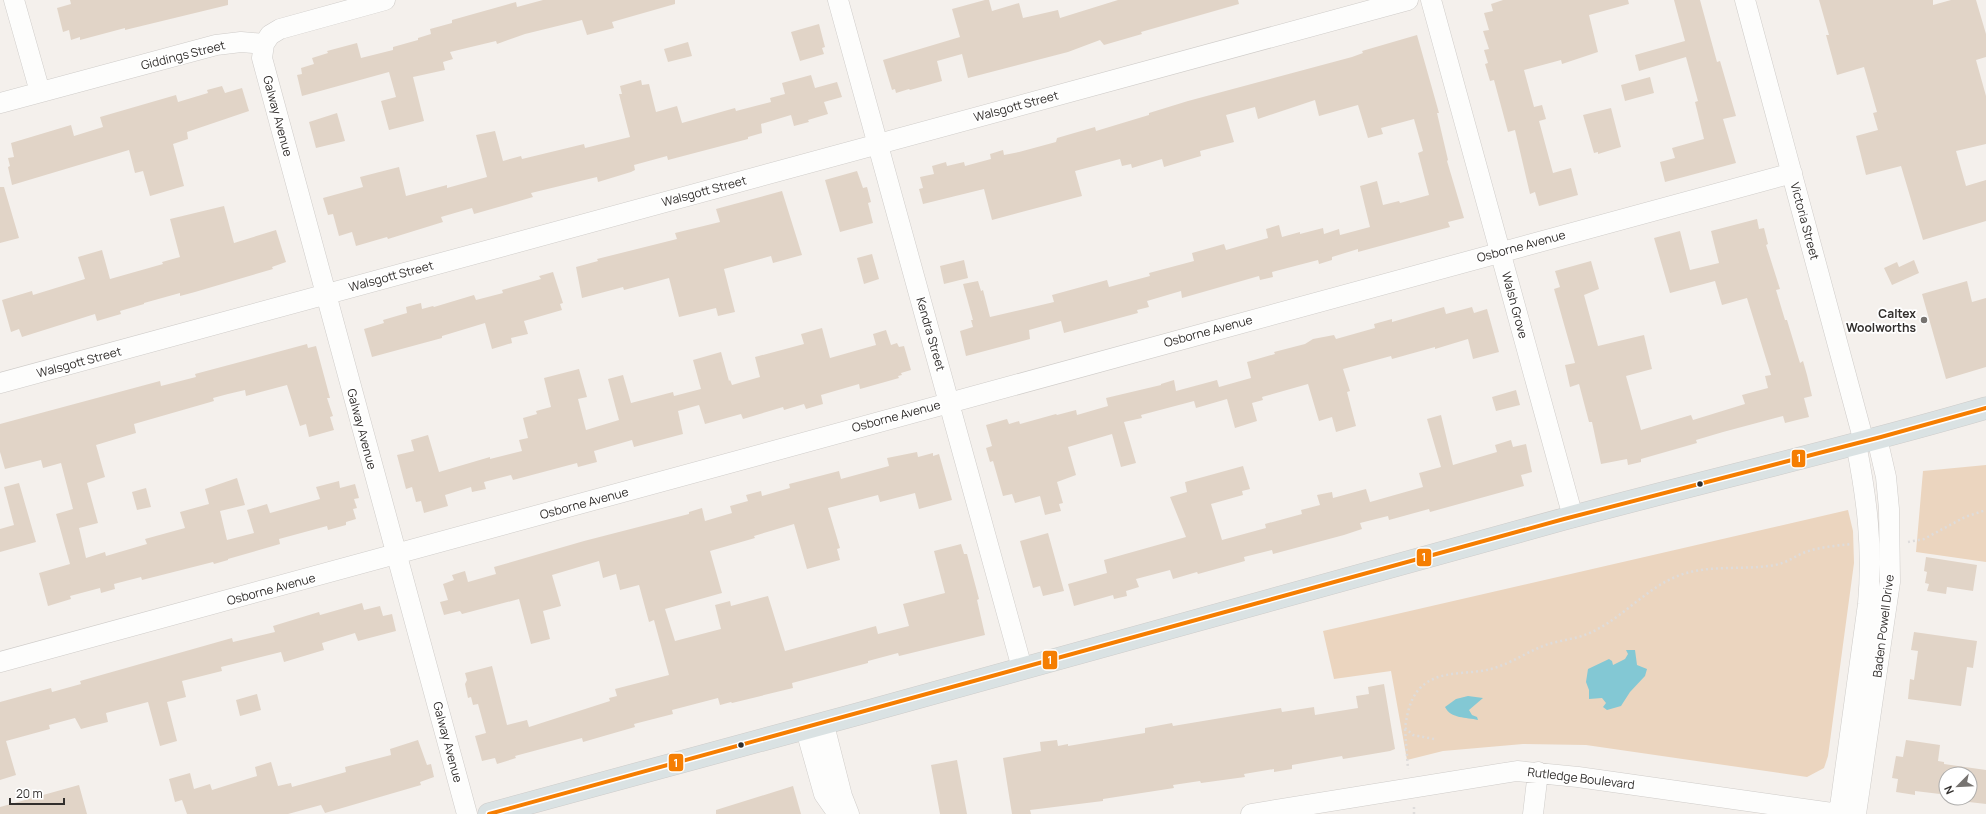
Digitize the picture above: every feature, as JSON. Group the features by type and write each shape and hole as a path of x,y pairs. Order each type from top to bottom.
{"main road":[{"path":"488,814 815,727 1022,668 1573,517 1866,441 1986,408"}],"street":[{"path":"14,0 40,92"},
{"path":"264,44 270,35 280,29 384,0"},
{"name":"Kendra Street","path":"838,0 950,401 1022,668"},
{"name":"Walsgott Street","path":"0,383 1408,0"},
{"name":"Walsh Grove","path":"1431,0 1573,517"},
{"name":"Victoria Street","path":"1745,0 1866,441"},
{"name":"Giddings Street","path":"0,103 216,45 241,42 264,44"},
{"name":"Galway Avenue","path":"264,44 262,58 467,814"},
{"name":"Osborne Avenue","path":"0,662 950,401 1792,173"},
{"name":"Baden Powell Drive","path":"1839,814 1855,761 1888,597 1891,544 1887,487 1866,441"},
{"name":"Baden Powell Drive","path":"1856,814 1855,761 1870,571 1866,441"},
{"path":"815,727 824,794 838,814"},
{"path":"815,727 849,814"},
{"name":"Rutledge Boulevard","path":"1251,814 1517,771 1538,772 1839,814"},
{"path":"1533,814 1538,772"}],"path":[{"path":"1891,544 1924,539 1965,516 1986,510"},
{"path":"1409,770 1405,728 1409,704 1418,690 1432,680 1454,674 1490,669 1512,662 1544,646 1581,636 1602,627 1649,592 1676,577 1722,568 1775,565 1790,560 1803,553 1828,546"},
{"path":"1405,728 1413,735 1434,739"}],"shaded area":[{"path":"1986,465 1986,562 1916,552 1923,471"},
{"path":"1848,510 1853,531 1854,563 1828,756 1824,768 1807,777 1586,745 1523,744 1443,751 1407,760 1391,671 1334,679 1323,631"}],"water":[{"path":"1626,650 1635,650 1637,665 1647,669 1645,676 1630,692 1621,706 1607,710 1603,707 1606,703 1602,698 1589,699 1589,690 1586,682 1588,669 1609,659 1612,661 1613,665 1625,659 1628,654"},
{"path":"1468,696 1483,698 1469,710 1472,715 1477,717 1478,720 1455,716 1445,707 1456,699"}],"building":[{"path":"70,0 228,0 228,5 125,30 125,28 80,40 80,37 71,40 69,30 63,32 57,8 71,4"},
{"path":"543,0 675,0 675,4 612,22 614,28 587,35 582,20 525,34 497,44 496,41 450,52 453,59 443,62 445,70 413,77 424,121 389,130 381,101 396,97 389,72 302,96 297,75 302,74 301,68 314,64 312,58 328,53 327,51 357,43 361,58 393,50 393,47 418,40 418,38 431,34 430,29 452,23 452,20 516,2 517,7"},
{"path":"989,0 992,11 1019,3 1023,18 1058,10 1060,18 1118,0 1238,0 1239,4 1141,32 1142,34 1104,45 1100,40 1068,52 968,78 962,54 937,61 942,81 896,93 895,89 892,90 883,60 960,37 952,9"},
{"path":"1503,0 1628,0 1629,4 1589,15 1598,52 1562,64 1561,60 1524,70 1534,107 1542,105 1546,119 1539,121 1553,173 1571,168 1578,195 1539,206 1535,192 1530,194 1515,130 1508,132 1494,80 1490,81 1485,64 1488,63 1484,50 1489,49 1483,31 1489,30 1484,13 1493,11 1491,4"},
{"path":"1674,0 1700,0 1717,62 1720,61 1736,116 1723,119 1736,163 1665,182 1660,162 1675,158 1672,148 1704,139 1695,102 1698,101 1686,57 1639,71 1635,55 1685,41"},
{"path":"1819,0 1933,0 1933,5 1951,0 1976,0 1986,34 1986,57 1976,60 1986,96 1986,144 1956,151 1966,186 1986,180 1986,221 1923,240 1901,166 1866,175 1856,136 1878,130 1873,113 1877,112 1864,67 1837,75 1826,35 1829,35"},
{"path":"819,24 825,47 822,48 824,54 800,61 791,32"},
{"path":"1417,35 1439,113 1437,113 1447,161 1464,218 1448,222 1450,227 1358,252 1358,249 1332,257 1332,260 1319,264 1318,260 1272,272 1273,277 1260,280 1259,276 1182,298 1181,291 1147,301 1149,307 1137,310 1138,313 1064,333 1061,321 1029,330 1030,339 966,356 960,331 973,327 971,320 973,320 963,284 978,281 981,291 983,290 990,317 1054,302 1052,295 1107,280 1109,287 1150,276 1149,273 1194,261 1192,253 1224,244 1226,250 1268,238 1266,229 1279,225 1282,237 1323,228 1324,234 1339,229 1340,235 1370,227 1360,186 1377,181 1383,205 1399,201 1400,203 1429,195 1418,153 1423,151 1414,119 1381,128 1383,134 1368,138 1358,105 1319,116 1315,100 1258,119 1255,107 1226,115 1234,142 1200,151 1201,156 1164,167 1162,159 1132,168 1131,164 1122,166 1120,159 1075,171 1082,196 992,220 984,189 923,204 919,189 923,188 920,177 934,174 932,166 946,162 947,166 964,162 965,166 991,159 990,154 1003,150 1004,155 1019,152 1056,142 1057,138 1095,127 1096,131 1149,115 1149,113 1188,101 1352,57 1363,53 1362,51"},
{"path":"688,42 692,56 668,62 664,49"},
{"path":"811,75 815,88 837,82 842,97 824,102 828,114 808,120 809,122 794,126 791,115 761,124 762,133 748,137 748,139 668,160 667,156 634,165 635,170 631,172 598,182 597,177 531,193 533,197 474,214 472,208 441,217 443,222 388,239 387,237 356,246 352,232 339,236 333,214 328,215 323,198 363,187 360,177 399,167 406,196 447,185 447,188 487,177 476,135 495,131 503,161 521,156 522,159 584,144 585,148 630,137 619,94 622,94 620,86 641,80 642,85 649,84 656,112 677,106 682,123 735,108 736,111 771,102 770,98 785,94 782,83"},
{"path":"1650,77 1654,93 1625,101 1621,85"},
{"path":"222,86 225,93 242,88 249,111 187,132 188,139 173,144 184,186 150,196 143,171 135,173 129,150 12,185 8,167 10,166 8,158 14,157 11,143 71,125 74,136 103,127 100,117 176,95 178,102 208,93 207,90"},
{"path":"1611,108 1621,147 1598,154 1598,152 1594,153 1583,115"},
{"path":"337,113 345,141 316,148 309,122"},
{"path":"857,171 863,188 867,187 871,202 868,203 873,223 840,232 825,180"},
{"path":"0,187 4,187 19,238 0,243"},
{"path":"782,191 802,255 773,263 771,256 724,269 735,312 718,316 716,308 679,317 669,278 624,290 623,287 582,298 576,267 598,261 597,259 677,239 675,233 720,222 716,209"},
{"path":"224,206 234,243 276,230 286,262 272,267 273,269 195,292 180,296 180,293 144,303 120,311 121,314 97,321 95,314 22,337 19,329 11,332 2,300 32,291 33,295 85,279 78,257 102,250 110,279 163,264 162,262 180,257 170,219"},
{"path":"1757,219 1759,229 1764,228 1768,244 1766,245 1780,289 1776,290 1785,320 1787,320 1800,363 1803,361 1807,375 1812,396 1804,398 1809,417 1785,423 1783,416 1696,440 1697,443 1641,459 1641,462 1628,465 1627,459 1601,464 1592,422 1589,422 1579,384 1570,387 1565,365 1575,363 1554,289 1560,287 1555,271 1591,261 1599,289 1584,295 1598,346 1644,335 1652,369 1626,376 1641,430 1691,415 1693,420 1745,404 1742,395 1768,388 1765,376 1771,375 1747,298 1722,305 1715,281 1670,293 1654,238 1680,231 1690,270 1719,263 1711,231"},
{"path":"872,254 879,279 864,284 857,258"},
{"path":"964,260 968,278 944,284 940,266"},
{"path":"1914,260 1919,273 1892,285 1884,268 1897,262 1899,267"},
{"path":"553,272 563,303 560,304 562,310 524,321 528,334 511,338 512,343 492,349 485,323 442,336 442,338 372,357 364,329 384,323 383,320 407,313 406,307 421,303 422,309 434,307 474,295 476,300 503,293 502,290 541,279 539,276"},
{"path":"1967,281 1972,302 1986,298 1986,367 1946,379 1922,294"},
{"path":"1444,307 1446,314 1472,307 1474,313 1487,309 1499,352 1473,359 1468,339 1435,349 1435,347 1392,359 1391,356 1343,369 1350,391 1347,392 1356,426 1336,432 1332,417 1319,421 1308,384 1262,397 1263,400 1252,403 1257,421 1235,428 1227,399 1196,408 1194,401 1141,415 1142,418 1124,422 1136,463 1121,467 1112,434 1068,447 1076,475 1057,482 1063,503 1059,504 1061,511 1045,515 1040,496 1015,503 1012,494 1003,496 993,461 990,462 986,448 992,446 986,425 1007,419 1009,424 1019,421 1020,424 1076,410 1077,415 1108,406 1106,398 1161,385 1174,380 1176,391 1217,380 1219,387 1251,378 1247,362 1275,354 1274,352 1305,344 1313,339 1334,335 1336,339 1375,328 1374,324 1392,319 1392,322"},
{"path":"822,328 830,358 876,345 873,334 886,330 891,345 897,343 899,347 904,346 911,370 901,373 902,375 898,376 899,378 860,389 859,384 821,395 823,404 806,409 804,404 784,410 783,407 743,419 741,414 705,424 699,405 678,411 683,434 634,447 632,440 594,451 597,462 578,467 577,463 513,480 511,475 484,482 486,489 472,492 471,487 445,495 448,506 424,513 421,501 416,502 412,487 406,489 397,455 414,451 411,440 428,435 439,472 490,457 490,459 522,451 519,440 528,438 523,418 537,414 536,411 551,407 544,378 579,369 587,397 578,399 586,430 619,420 608,379 623,375 631,403 673,392 674,396 701,389 693,360 721,352 729,381 730,380 732,385 760,377 755,357 804,344 801,334"},
{"path":"307,344 308,348 316,346 330,398 327,398 333,416 330,417 334,430 309,437 306,424 300,426 287,385 246,396 245,390 228,394 213,398 214,401 134,424 136,433 96,445 105,477 87,483 98,523 79,528 86,558 105,552 106,556 147,544 145,539 185,528 180,512 209,504 205,489 237,478 245,505 220,511 227,540 254,533 247,510 267,504 270,513 320,499 316,487 339,481 340,488 355,484 359,498 354,499 357,508 353,509 356,519 346,522 346,525 328,530 327,526 279,539 280,544 214,564 213,562 142,580 141,577 114,584 115,589 101,593 100,588 70,596 71,599 48,606 39,573 70,564 56,514 73,509 61,463 43,468 41,460 5,469 0,452 0,424 160,381 161,386 196,377 195,374"},
{"path":"1516,390 1520,405 1496,411 1492,397"},
{"path":"1441,415 1453,465 1497,452 1495,445 1511,440 1513,447 1526,444 1532,472 1521,475 1524,486 1430,512 1429,509 1389,520 1388,516 1360,523 1362,529 1344,535 1273,554 1272,550 1244,557 1245,561 1198,574 1197,572 1173,579 1170,570 1136,579 1139,587 1126,591 1127,596 1114,599 1113,595 1074,606 1068,584 1107,573 1104,560 1186,537 1170,497 1187,492 1185,482 1243,466 1250,489 1242,491 1243,495 1211,504 1222,540 1266,528 1265,524 1302,514 1301,510 1320,505 1317,495 1332,492 1333,498 1366,489 1370,502 1423,487 1419,473 1441,467 1427,419"},
{"path":"917,452 918,457 933,453 933,456 939,454 952,500 919,509 915,493 880,502 878,495 828,508 840,548 837,549 840,560 807,569 794,524 754,536 755,538 710,551 722,593 665,609 675,641 721,629 715,605 730,601 731,606 768,596 785,651 876,626 878,634 909,626 903,604 945,593 934,551 961,544 964,554 967,554 979,599 977,600 985,635 899,656 898,653 868,661 868,663 792,683 793,688 732,703 720,705 718,698 672,710 673,714 634,724 635,727 583,742 582,738 515,756 516,758 497,764 495,758 482,761 475,736 486,733 478,704 473,705 471,697 468,698 465,684 467,680 465,673 492,666 507,725 527,720 529,727 610,701 609,698 617,696 615,689 669,675 654,620 649,622 639,585 620,590 616,574 603,578 599,561 552,575 561,606 543,611 550,639 531,644 519,599 462,614 460,611 444,615 440,602 448,600 443,584 454,580 452,575 465,571 468,582 496,574 494,567 584,541 689,514 689,512 702,508 705,521 732,513 730,506 748,501 746,495 761,491 762,496 790,488 789,484 839,471 841,479 889,466 887,458"},
{"path":"19,483 36,542 0,552 0,529 14,525 4,487"},
{"path":"146,488 151,507 137,510 132,492"},
{"path":"1048,533 1064,591 1043,596 1040,586 1033,588 1020,541"},
{"path":"1926,557 1977,565 1973,591 1947,587 1946,594 1927,591 1929,584 1925,583 1927,572 1924,571"},
{"path":"362,603 364,610 380,606 383,616 392,614 396,631 358,641 355,633 322,643 324,650 284,662 281,652 221,667 222,671 182,681 186,697 167,702 177,741 160,746 148,702 106,713 108,722 81,729 75,718 49,725 50,729 6,741 16,775 0,780 0,702 51,688 52,692 81,684 80,681 232,638 233,642 275,632 273,626 319,612 320,615"},
{"path":"1914,632 1977,641 1973,668 1967,667 1961,706 1908,699 1910,679 1914,680 1918,651 1911,650"},
{"path":"1384,684 1395,749 1390,751 1343,759 1342,756 1292,765 1292,769 1274,772 1274,769 1244,774 1245,777 1173,785 1174,788 1103,799 1103,801 1030,810 1031,814 1012,814 1003,758 1041,751 1040,742 1057,740 1058,746 1068,744 1068,746 1145,733 1145,728 1172,723 1173,726 1281,708 1282,712 1314,707 1315,715 1358,708 1356,696 1369,694 1368,687"},
{"path":"257,694 261,710 240,716 236,700"},
{"path":"418,740 427,765 431,764 434,777 420,782 421,785 325,813 321,805 288,814 187,814 182,800 175,802 169,779 190,773 194,789 210,784 212,790 257,776 255,767 271,762 278,786 291,783 292,787 346,772 345,767 391,755 390,749"},
{"path":"1906,740 1940,745 1938,761 1944,762 1944,764 1958,766 1938,766 1938,794 1915,791 1915,795 1896,792 1898,779 1892,778 1896,756 1903,757"},
{"path":"957,760 967,814 940,814 931,765"},
{"path":"1978,769 1986,770 1986,804 1978,803"},
{"path":"79,785 87,814 0,814 0,807"},
{"path":"793,786 801,814 716,814 716,810"}],"transit line":[{"name":"1","path":"489,814 1564,519 1881,437 1986,408"}],"place":[{"name":"Caltex Woolworths","path":"1924,320"}]}
